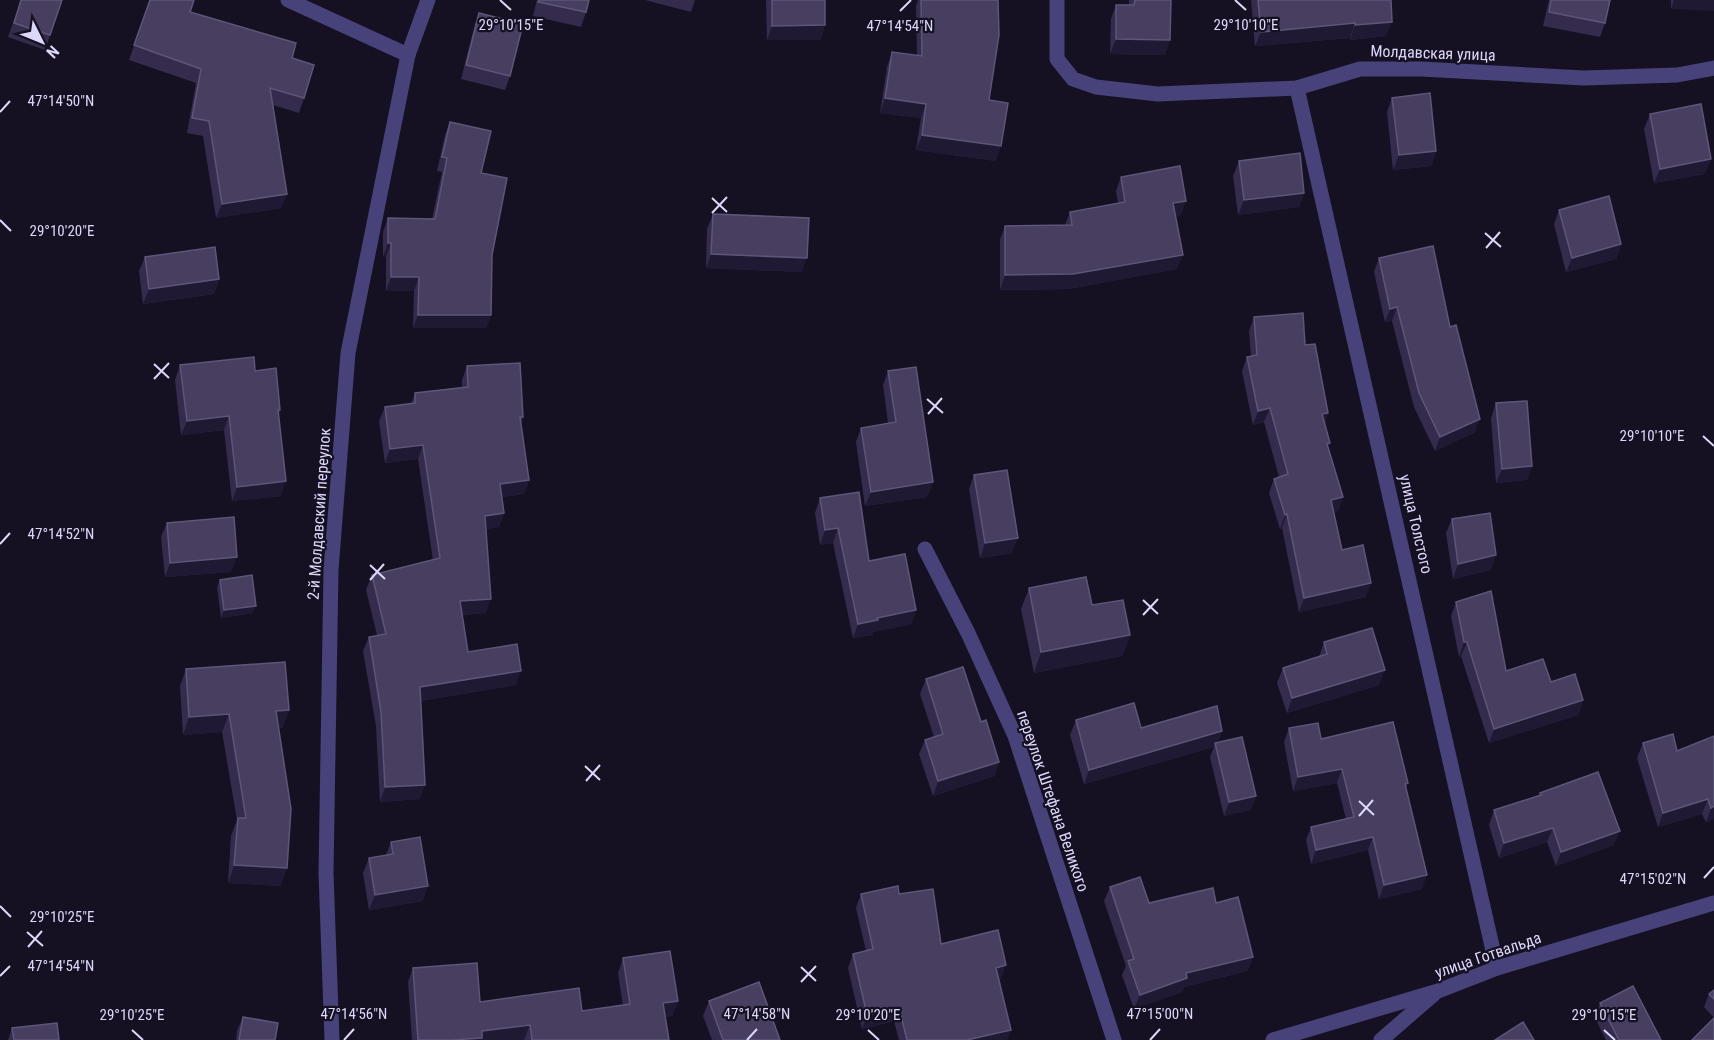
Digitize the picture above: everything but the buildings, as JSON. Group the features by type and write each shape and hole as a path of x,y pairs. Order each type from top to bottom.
{"street":[{"path":"288,0 408,55"},
{"name":"2-й Молдавский переулок","path":"332,1040 326,873 331,570 348,353 408,55 428,0"},
{"name":"Молдавская улица","path":"1057,0 1057,59 1073,79 1096,87 1158,94 1297,88 1360,69 1422,69 1584,78 1677,75 1714,68"},
{"name":"улица Толстого","path":"1297,88 1497,968"},
{"name":"переулок Штефана Великого","path":"925,549 968,633 1015,735 1114,1040"},
{"name":"улица Готвальда","path":"1274,1040 1438,990 1497,968 1714,903"},
{"path":"1381,1040 1438,990"}]}
